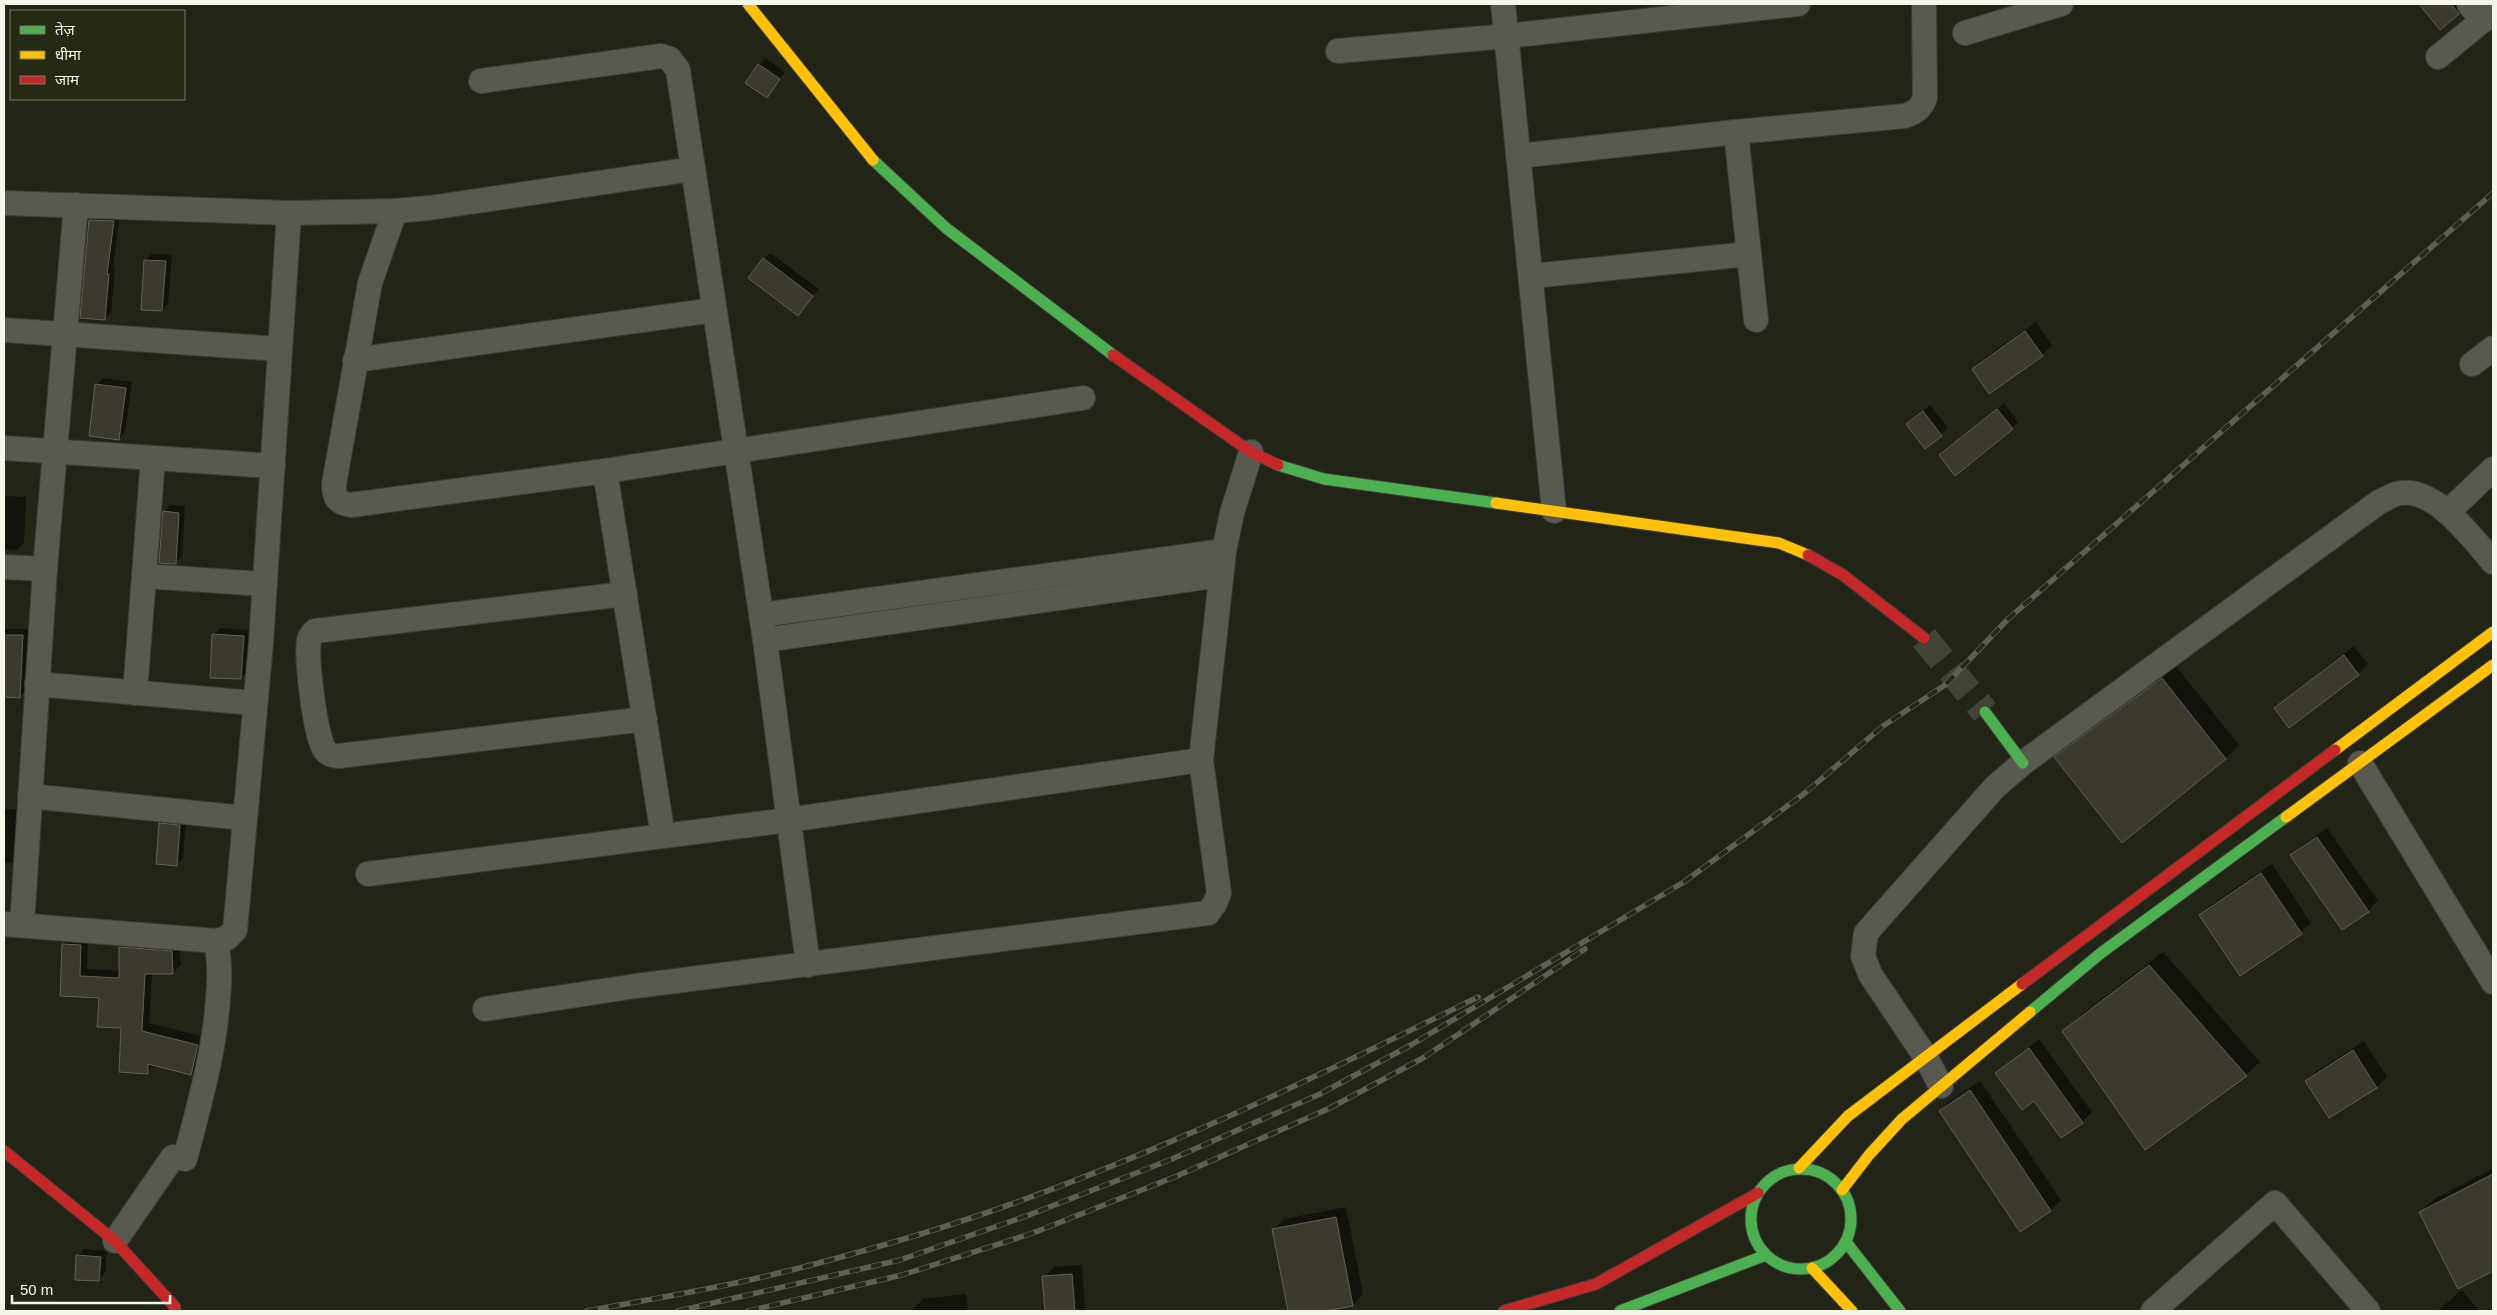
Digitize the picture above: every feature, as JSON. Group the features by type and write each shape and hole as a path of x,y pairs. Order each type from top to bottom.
{"main road":[{"path":"748,4 870,158 946,228 1137,373 1251,452 1278,465 1324,479 1779,543 1812,556 1843,575 1924,638"},
{"path":"1799,1168 1848,1116 1925,1056 2493,632"},
{"path":"1842,1190 1869,1155 1902,1119 2101,952 2493,665"},
{"path":"1985,712 2023,763"},
{"path":"4,1151 115,1240 175,1307"},
{"path":"1799,1168 1816,1170 1831,1178 1842,1190 1850,1204 1852,1221 1846,1242 1840,1251 1827,1262 1812,1268 1796,1269 1780,1264 1766,1255 1757,1242 1752,1226 1752,1209 1758,1194 1769,1180 1783,1172 1799,1168"},
{"path":"1504,1311 1596,1284 1758,1194"},
{"path":"1846,1242 1900,1311"},
{"path":"1620,1311 1766,1255"},
{"path":"1812,1268 1852,1311"}],"street":[{"path":"1503,4 1532,276 1554,511"},
{"path":"1338,51 1507,36 1798,4"},
{"path":"1519,156 1736,132 1905,116 1921,108 1925,98 1924,4"},
{"path":"1964,33 2060,4"},
{"path":"2438,57 2482,12"},
{"path":"481,81 650,56 670,58 678,70 765,640 808,965"},
{"path":"1736,132 1756,320"},
{"path":"4,203 289,213 395,211 429,208 693,169"},
{"path":"76,205 45,569 30,796 13,924 217,941 230,936 238,922 244,818 265,584 289,213"},
{"path":"395,211 372,276 355,360 334,484 334,495 337,501 343,504 351,505 605,471 1084,398"},
{"path":"1532,276 1749,254"},
{"path":"355,360 714,310"},
{"path":"4,330 280,348"},
{"path":"2472,364 2493,348"},
{"path":"4,448 272,466"},
{"path":"485,1009 636,986 1208,913 1219,893 1202,760 1224,550 1232,514 1251,452"},
{"path":"135,692 153,458"},
{"path":"2448,512 2493,469"},
{"path":"605,471 663,836"},
{"path":"1941,1086 1925,1056 1870,974 1863,956 1866,933 1994,787 2023,763 2380,502 2399,493 2416,493 2448,512 2493,562"},
{"path":"760,615 1224,550"},
{"path":"4,567 45,569"},
{"path":"765,640 1221,575"},
{"path":"144,576 265,584"},
{"path":"625,594 315,631 309,637 308,646 319,736 325,750 332,756 339,756 645,719"},
{"path":"38,684 254,703"},
{"path":"368,874 788,820 1202,760"},
{"path":"2360,763 2493,982"},
{"path":"30,796 244,818"},
{"path":"115,1240 179,1158 204,1088 216,1020 220,982 217,941"},
{"path":"2153,1311 2275,1204 2368,1311"}],"building":[{"path":"2419,4 2451,4 2459,14 2440,30"},
{"path":"758,64 780,79 767,98 745,83"},
{"path":"89,220 114,221 107,274 109,274 105,320 80,318"},
{"path":"763,258 813,296 798,316 748,278"},
{"path":"144,260 166,261 162,311 141,310"},
{"path":"2025,331 2043,356 1989,394 1972,369"},
{"path":"95,384 126,388 119,440 89,436"},
{"path":"1997,409 2013,429 1955,476 1939,455"},
{"path":"1923,411 1942,436 1925,449 1906,424"},
{"path":"163,511 179,513 176,564 159,563"},
{"path":"212,634 244,636 241,679 210,678"},
{"path":"4,635 23,635 20,698 4,697"},
{"path":"2344,655 2359,675 2289,728 2274,708"},
{"path":"2162,678 2226,759 2122,843 2054,757"},
{"path":"159,823 180,825 177,866 156,864"},
{"path":"2317,837 2369,912 2342,930 2290,855"},
{"path":"2261,873 2302,934 2240,976 2199,915"},
{"path":"62,944 81,945 80,976 119,978 119,947 172,951 173,974 145,974 142,1031 198,1045 191,1075 148,1064 148,1074 119,1072 121,1028 97,1027 99,998 60,996"},
{"path":"2149,965 2247,1076 2145,1150 2062,1031"},
{"path":"2029,1048 2083,1123 2061,1138 2034,1101 2022,1110 1995,1073"},
{"path":"2353,1050 2377,1088 2329,1118 2305,1081"},
{"path":"1970,1090 2051,1211 2020,1232 1939,1111"},
{"path":"2493,1174 2493,1271 2458,1289 2419,1212"},
{"path":"1336,1217 1353,1306 1325,1311 1288,1311 1272,1229"},
{"path":"76,1255 101,1257 99,1281 75,1280"},
{"path":"1072,1274 1075,1311 1045,1311 1042,1276"}],"tunnel":[{"path":"1924,638 1985,712"}],"railway":[{"path":"678,1311 900,1260 1029,1215 1172,1159 1320,1094 1411,1045 1684,882 1805,793 1883,726 1945,685 2008,619 2493,193"},
{"path":"748,1311 902,1275 1033,1233 1177,1176 1330,1108 1423,1058 1585,949"},
{"path":"587,1311 683,1294 808,1266 894,1242 1045,1192 1192,1133 1336,1067 1478,997"}],"traffic: fast":[{"path":"873,160 946,228 1113,355"},
{"path":"1278,465 1324,479 1496,503"},
{"path":"1985,712 2023,763"},
{"path":"2030,1012 2101,953 2286,817"},
{"path":"1801,1169 1811,1170 1829,1177 1843,1191 1850,1209 1851,1219 1850,1229 1843,1247 1829,1261 1811,1268 1801,1269 1791,1268 1773,1261 1759,1247 1752,1229 1751,1219 1752,1209 1759,1191 1773,1177 1791,1170 1801,1169"},
{"path":"1846,1242 1900,1311"},
{"path":"1620,1311 1766,1255"}],"traffic: slow":[{"path":"748,4 873,160"},
{"path":"1496,503 1779,543 1808,555"},
{"path":"2335,750 2493,632"},
{"path":"2286,817 2493,665"},
{"path":"1799,1168 1848,1116 2022,984"},
{"path":"1842,1190 1869,1155 1902,1119 2030,1012"},
{"path":"1812,1268 1852,1311"}],"traffic: jam":[{"path":"1113,355 1251,452 1278,465"},
{"path":"1808,555 1843,575 1924,638"},
{"path":"2022,984 2335,750"},
{"path":"4,1151 115,1241 175,1307"},
{"path":"1504,1311 1596,1284 1758,1193"}]}
